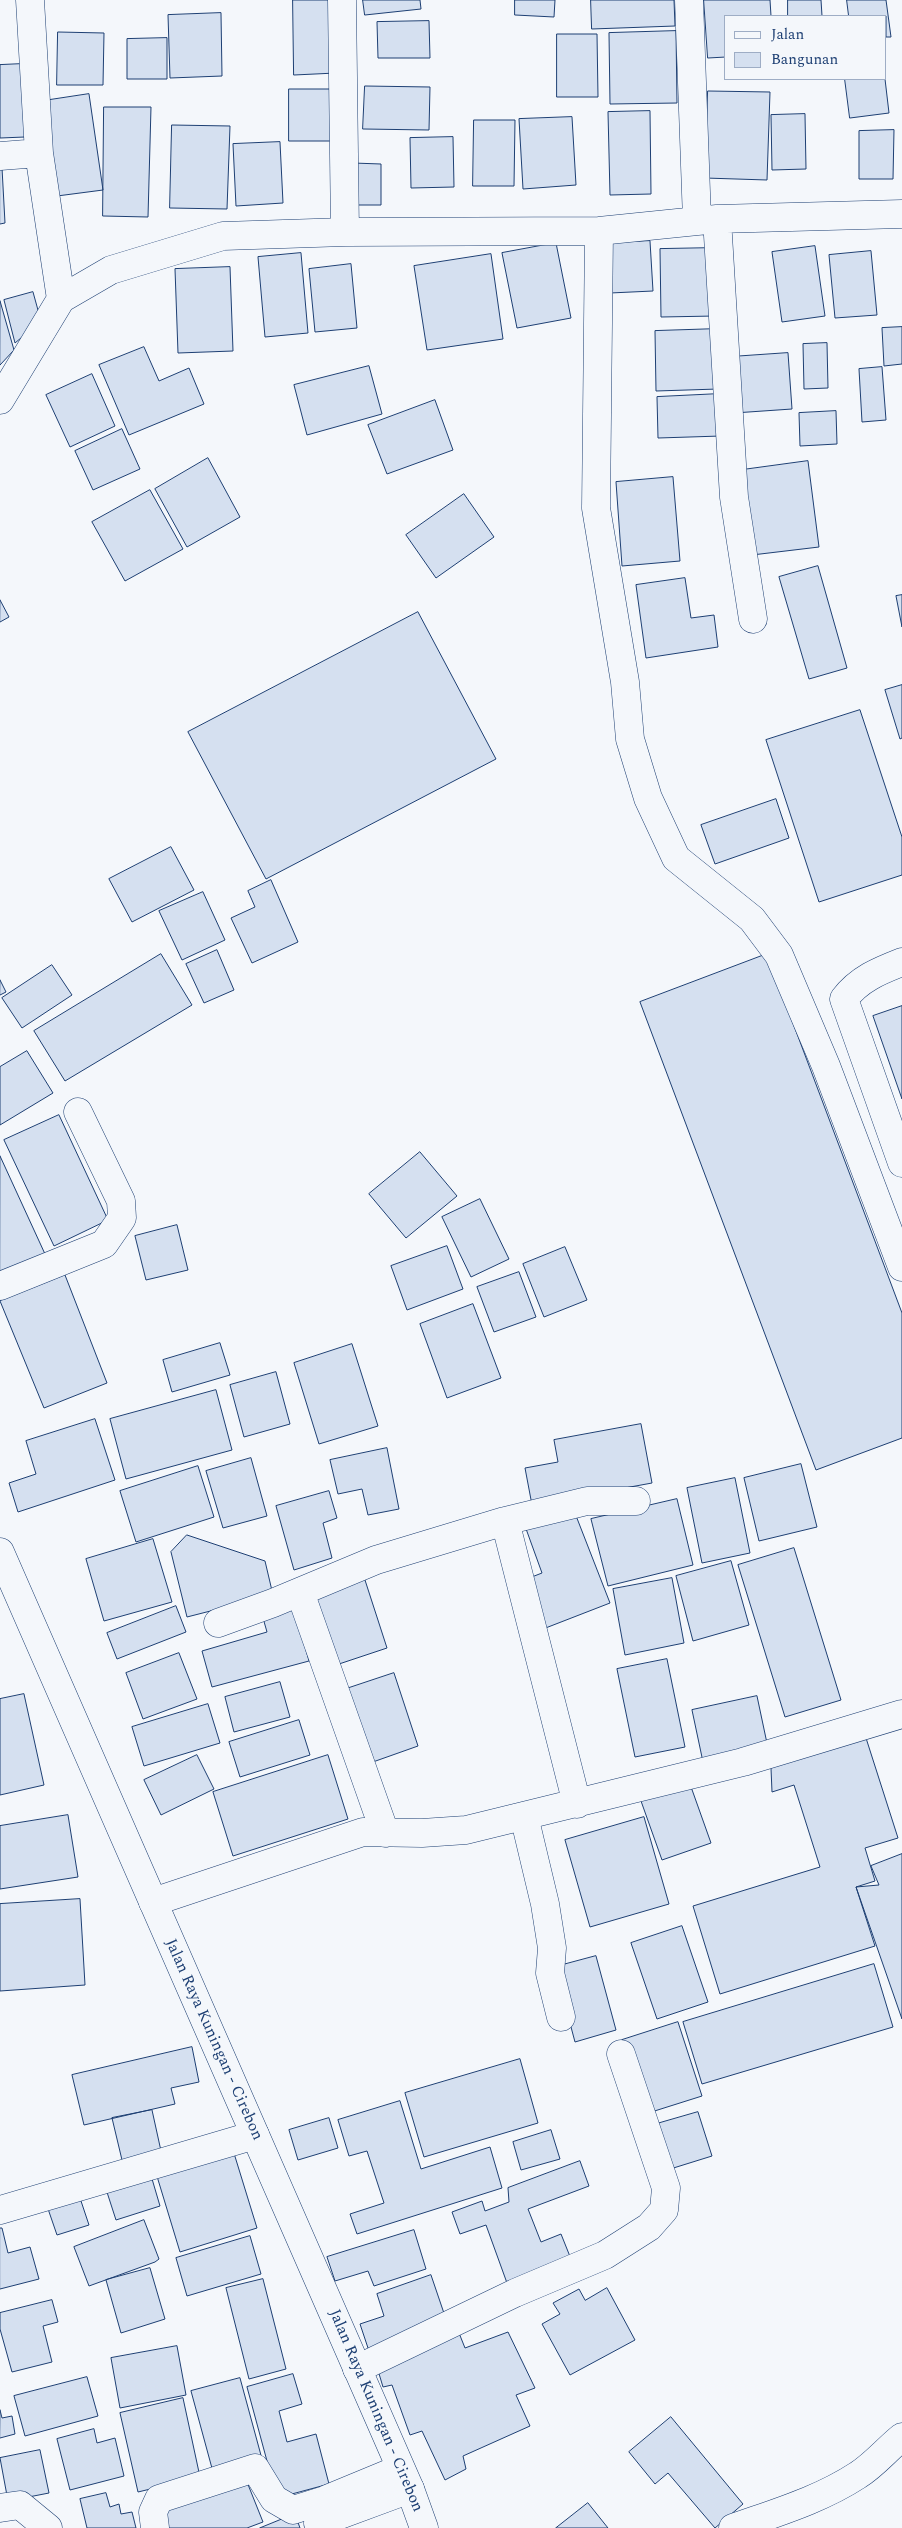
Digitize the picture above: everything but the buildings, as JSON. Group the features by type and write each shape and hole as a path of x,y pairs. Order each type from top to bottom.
{"main road":[{"path":"30,0 39,154 61,299"},
{"path":"342,0 345,232"},
{"path":"689,0 707,220 734,497 753,619"},
{"path":"0,156 39,154"},
{"path":"0,400 61,299 111,270 223,236 345,232 599,231 707,220 902,214"},
{"path":"599,231 596,508 625,682 630,739 648,798 676,858 752,919 779,955 826,1066 902,1267"},
{"path":"902,962 874,973 854,985 844,999 902,1163"},
{"path":"0,1286 104,1244 122,1218 122,1201 78,1112"},
{"path":"218,1623 300,1592 376,1560 505,1522 587,1501 636,1501"},
{"path":"505,1522 577,1804"},
{"name":"Jalan Raya Kuningan - Cirebon","path":"0,1552 405,2479 424,2528"},
{"path":"300,1592 386,1833"},
{"path":"153,1902 364,1832 466,1830 743,1762 902,1714"},
{"path":"524,1816 545,1904 552,1948 550,1974 561,2017"},
{"path":"357,2369 515,2293 605,2255 649,2227 664,2210 666,2188 621,2054"},
{"path":"0,2210 255,2135"},
{"path":"732,2528 808,2501 859,2475 902,2437"},
{"path":"155,2528 153,2512 159,2499 255,2468 274,2499 293,2510 405,2479"},
{"path":"318,2523 405,2479"},
{"path":"0,2508 20,2504 48,2528"}]}
